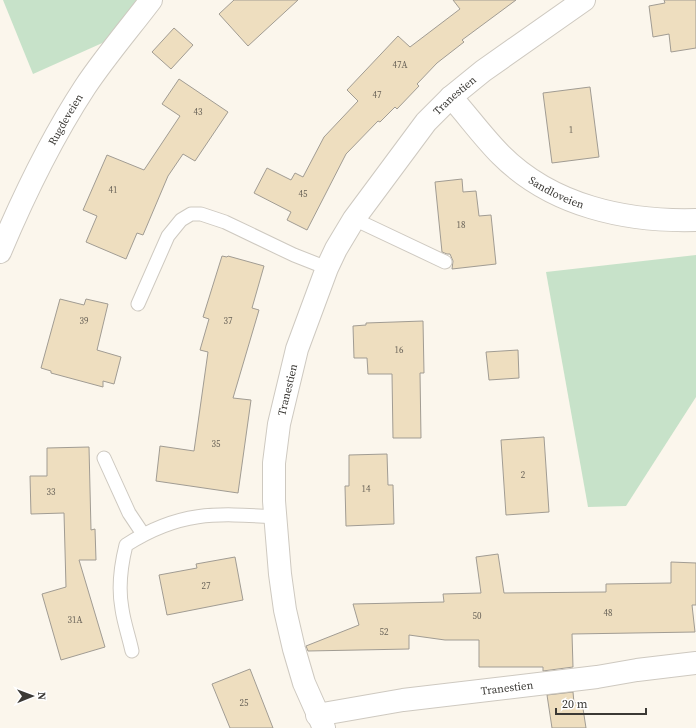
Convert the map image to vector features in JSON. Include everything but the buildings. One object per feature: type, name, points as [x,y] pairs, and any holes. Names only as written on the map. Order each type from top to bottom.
[{"type":"street","name":"Rugdeveien","points":[[0,252],[46,152],[63,122],[110,51],[151,0]]},
{"type":"street","name":"Tranestien","points":[[584,0],[483,71],[451,97],[426,122],[354,219],[336,249],[327,268],[297,349],[279,424],[274,463],[275,517],[280,574],[294,649],[304,683],[321,721],[403,700],[597,678],[637,670],[696,663]]},
{"type":"street","name":"Sandloveien","points":[[451,97],[501,155],[549,191],[561,197],[602,211],[638,217],[679,221],[696,220]]},
{"type":"lane","points":[[138,304],[168,236],[180,220],[191,214],[201,214],[225,222],[294,255],[327,268]]},
{"type":"lane","points":[[354,219],[445,262]]},
{"type":"lane","points":[[104,458],[129,513],[143,534]]},
{"type":"lane","points":[[132,651],[122,609],[121,578],[126,545],[143,534],[166,524],[187,518],[211,514],[240,514],[275,517]]},
{"type":"green space","points":[[3,0],[142,0],[109,40],[33,74]]},
{"type":"green space","points":[[696,255],[696,397],[626,506],[588,507],[546,272]]}]
